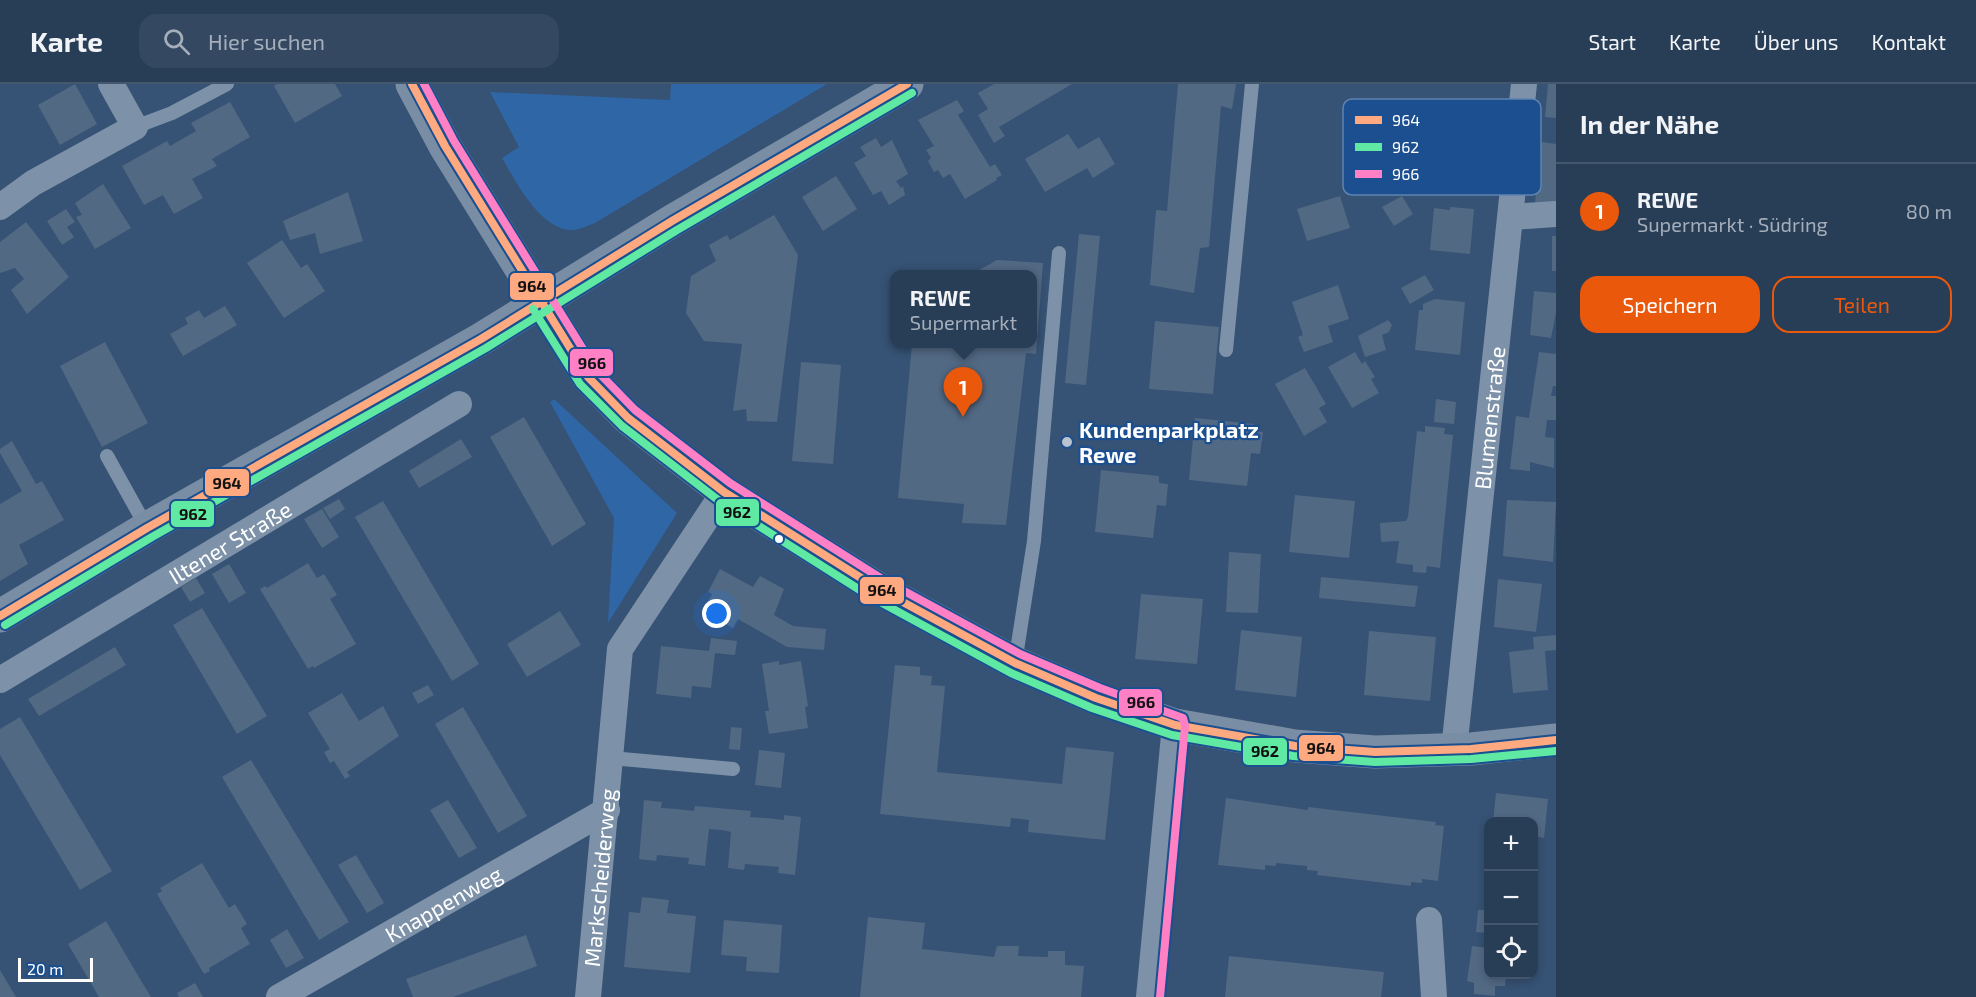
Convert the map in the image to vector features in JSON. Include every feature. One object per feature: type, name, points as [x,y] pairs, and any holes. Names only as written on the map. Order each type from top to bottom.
[{"type":"street","points":[[0,207],[33,183],[135,127],[111,84]]},
{"type":"street","points":[[412,84],[445,146],[588,377],[620,410],[724,492],[877,588],[1015,663],[1096,698],[1175,725],[1295,746],[1375,752],[1454,750],[1556,740]]},
{"type":"street","points":[[0,616],[147,528],[542,303],[672,221],[907,84]]},
{"type":"street","name":"Blumenstraße","points":[[1523,99],[1524,84]]},
{"type":"street","name":"Blumenstraße","points":[[1454,750],[1513,195]]},
{"type":"street","points":[[1511,217],[1556,214]]},
{"type":"street","name":"Iltener Straße","points":[[0,680],[459,404]]},
{"type":"street","name":"Markscheiderweg","points":[[588,997],[620,650],[724,492]]},
{"type":"street","points":[[1149,997],[1175,725]]},
{"type":"street","name":"Knappenweg","points":[[279,997],[606,810]]},
{"type":"street","points":[[1429,920],[1434,997]]},
{"type":"lane","points":[[135,127],[172,113],[227,84]]},
{"type":"lane","points":[[1226,350],[1252,84]]},
{"type":"lane","points":[[1015,663],[1034,541],[1059,253]]},
{"type":"lane","points":[[107,456],[147,528]]},
{"type":"lane","name":"Markscheiderweg","points":[[611,758],[733,769]]},
{"type":"shaded area","points":[[671,84],[827,84],[595,223],[573,230],[550,223],[540,214],[522,192],[502,158],[519,147],[490,92],[670,100]]},
{"type":"shaded area","points":[[554,399],[677,513],[608,623],[614,518],[550,402]]},
{"type":"building","points":[[75,84],[97,124],[60,145],[38,105]]},
{"type":"building","points":[[277,84],[335,84],[342,96],[295,123],[274,86]]},
{"type":"building","points":[[994,84],[1072,84],[999,127],[1005,136],[994,143],[978,115],[988,109],[978,93]]},
{"type":"building","points":[[1178,84],[1236,84],[1232,109],[1221,106],[1209,247],[1200,248],[1194,293],[1150,285],[1156,210],[1167,211]]},
{"type":"building","points":[[1548,84],[1556,84],[1556,118],[1545,117]]},
{"type":"building","points":[[957,100],[964,111],[958,115],[990,167],[995,164],[1002,175],[965,199],[950,174],[943,178],[938,170],[934,172],[928,161],[931,158],[926,150],[934,146],[918,120]]},
{"type":"building","points":[[230,102],[250,137],[212,159],[217,166],[192,179],[203,198],[174,214],[163,195],[144,205],[122,166],[167,141],[170,146],[196,131],[191,123]]},
{"type":"building","points":[[1068,134],[1078,149],[1099,137],[1115,164],[1093,178],[1087,168],[1045,192],[1025,159]]},
{"type":"building","points":[[876,138],[881,147],[892,140],[908,174],[896,181],[901,188],[903,186],[905,195],[889,205],[881,191],[873,195],[854,163],[866,156],[860,147]]},
{"type":"building","points":[[1542,142],[1556,144],[1556,204],[1535,202],[1536,195],[1541,195]]},
{"type":"building","points":[[836,176],[857,209],[823,231],[802,197]]},
{"type":"building","points":[[103,184],[131,228],[95,249],[76,217],[82,215],[75,203]]},
{"type":"building","points":[[348,192],[363,241],[320,254],[315,233],[290,240],[283,221]]},
{"type":"building","points":[[1340,196],[1350,228],[1307,241],[1297,209]]},
{"type":"building","points":[[1402,196],[1413,214],[1394,226],[1382,207]]},
{"type":"building","points":[[1450,207],[1474,209],[1470,254],[1430,250],[1434,208],[1450,210]]},
{"type":"building","points":[[66,209],[75,222],[67,227],[74,237],[62,245],[47,221]]},
{"type":"building","points":[[774,215],[798,255],[777,422],[747,421],[746,409],[733,411],[742,344],[704,341],[686,313],[691,276],[716,261],[709,245],[727,235],[730,240]]},
{"type":"building","points":[[26,222],[69,277],[27,314],[11,290],[24,279],[15,268],[0,273],[0,242]]},
{"type":"building","points":[[1079,234],[1100,236],[1086,385],[1065,383]]},
{"type":"building","points":[[1552,236],[1556,236],[1556,271],[1552,271]]},
{"type":"building","points":[[282,240],[301,268],[307,264],[325,291],[284,318],[247,263]]},
{"type":"building","points":[[997,260],[1043,263],[1037,341],[1037,270],[979,270]]},
{"type":"building","points":[[1425,275],[1434,290],[1410,304],[1401,288]]},
{"type":"building","points":[[1338,285],[1349,319],[1328,326],[1333,342],[1304,352],[1298,337],[1303,335],[1292,302]]},
{"type":"building","points":[[1534,291],[1556,293],[1556,313],[1551,338],[1530,335]]},
{"type":"building","points":[[1435,299],[1465,302],[1460,355],[1415,350],[1419,310],[1423,310],[1423,304]]},
{"type":"building","points":[[225,306],[237,325],[183,356],[170,334],[188,324],[185,318],[199,310],[204,318]]},
{"type":"building","points":[[1388,320],[1392,325],[1389,332],[1382,335],[1386,350],[1365,357],[1358,336]]},
{"type":"building","points":[[1155,321],[1219,327],[1213,394],[1149,389]]},
{"type":"building","points":[[105,342],[148,423],[102,447],[60,366]]},
{"type":"building","points":[[912,348],[1036,348],[1036,354],[1026,353],[1006,525],[962,523],[964,504],[898,498]]},
{"type":"building","points":[[1355,352],[1362,364],[1365,361],[1375,377],[1371,379],[1379,393],[1352,408],[1328,367]]},
{"type":"building","points":[[1539,352],[1556,354],[1556,386],[1553,386],[1551,396],[1556,396],[1556,420],[1547,420],[1545,437],[1554,438],[1554,468],[1530,462],[1530,471],[1510,469],[1516,416],[1529,418]]},
{"type":"building","points":[[801,362],[841,365],[833,464],[792,461]]},
{"type":"building","points":[[1305,368],[1326,404],[1319,408],[1327,422],[1304,436],[1275,384]]},
{"type":"building","points":[[1436,399],[1456,402],[1454,424],[1434,422]]},
{"type":"building","points":[[524,417],[586,524],[552,546],[490,437]]},
{"type":"building","points":[[1195,418],[1254,424],[1253,431],[1263,432],[1260,454],[1251,453],[1247,486],[1189,480]]},
{"type":"building","points":[[1425,426],[1445,428],[1444,434],[1453,435],[1440,568],[1427,566],[1426,573],[1413,572],[1413,565],[1396,563],[1399,541],[1381,542],[1380,523],[1406,521],[1408,517],[1417,431],[1425,432]]},
{"type":"building","points":[[461,439],[472,457],[419,488],[409,471]]},
{"type":"building","points":[[12,441],[36,484],[42,481],[64,520],[19,545],[28,564],[0,581],[0,504],[22,491],[0,453],[0,449]]},
{"type":"building","points":[[1101,470],[1159,476],[1159,483],[1168,484],[1166,506],[1157,505],[1153,538],[1095,532]]},
{"type":"building","points":[[1295,495],[1355,501],[1349,558],[1289,552]]},
{"type":"building","points":[[339,499],[345,509],[330,519],[323,508]]},
{"type":"building","points":[[1507,500],[1556,502],[1553,562],[1503,556]]},
{"type":"building","points":[[383,501],[479,664],[452,681],[355,517]]},
{"type":"building","points":[[322,509],[339,537],[322,548],[304,519]]},
{"type":"building","points":[[1229,552],[1261,554],[1258,613],[1226,612]]},
{"type":"building","points":[[308,563],[317,578],[324,574],[337,595],[330,599],[356,644],[314,668],[313,666],[308,669],[260,589],[265,586],[267,588]]},
{"type":"building","points":[[229,564],[246,593],[229,603],[212,574]]},
{"type":"building","points":[[720,569],[753,587],[760,576],[784,589],[774,615],[793,626],[826,629],[824,650],[787,647],[738,619],[733,628],[702,611],[712,594],[708,592]]},
{"type":"building","points":[[1321,577],[1418,586],[1415,607],[1319,598]]},
{"type":"building","points":[[196,578],[205,593],[190,602],[181,587]]},
{"type":"building","points":[[1498,579],[1542,584],[1536,632],[1494,627]]},
{"type":"building","points":[[1141,594],[1203,599],[1197,664],[1135,659]]},
{"type":"building","points":[[202,608],[267,716],[237,734],[173,625]]},
{"type":"building","points":[[560,611],[581,645],[527,677],[507,644]]},
{"type":"building","points":[[1241,630],[1302,637],[1296,697],[1235,690]]},
{"type":"building","points":[[1369,631],[1436,637],[1430,701],[1364,695]]},
{"type":"building","points":[[1556,635],[1556,650],[1545,651],[1548,690],[1513,693],[1509,652],[1534,649],[1533,637]]},
{"type":"building","points":[[711,638],[737,641],[735,655],[715,653],[711,688],[692,686],[691,698],[656,694],[661,646],[709,651]]},
{"type":"building","points":[[115,647],[126,665],[39,716],[28,699]]},
{"type":"building","points":[[779,661],[779,665],[801,661],[808,706],[805,707],[808,728],[769,734],[765,711],[769,711],[762,664]]},
{"type":"building","points":[[895,665],[920,667],[920,675],[932,676],[931,685],[945,686],[937,772],[1062,784],[1066,747],[1114,752],[1105,840],[1028,832],[1029,820],[1011,818],[1010,827],[880,814]]},
{"type":"building","points":[[428,685],[434,695],[418,704],[412,693]]},
{"type":"building","points":[[342,693],[359,721],[383,706],[399,736],[347,772],[350,776],[345,779],[334,761],[330,763],[324,752],[330,749],[308,713]]},
{"type":"building","points":[[463,707],[527,816],[498,833],[435,724]]},
{"type":"building","points":[[20,717],[112,871],[80,890],[0,755],[0,729]]},
{"type":"building","points":[[731,727],[742,728],[740,750],[729,749]]},
{"type":"building","points":[[759,750],[785,753],[781,788],[755,785]]},
{"type":"building","points":[[251,760],[349,922],[319,940],[222,777]]},
{"type":"building","points":[[1496,793],[1548,799],[1544,838],[1538,837],[1538,817],[1494,817]]},
{"type":"building","points":[[1226,798],[1308,810],[1308,807],[1436,822],[1435,825],[1444,826],[1438,881],[1422,879],[1422,883],[1411,882],[1411,886],[1317,875],[1318,871],[1307,870],[1307,866],[1276,863],[1276,866],[1265,865],[1265,870],[1218,865]]},
{"type":"building","points":[[448,800],[477,848],[459,858],[430,810]]},
{"type":"building","points":[[644,800],[662,802],[661,808],[694,811],[695,806],[751,811],[750,817],[784,820],[784,815],[801,817],[795,875],[778,873],[779,867],[745,864],[744,870],[728,868],[731,832],[721,830],[709,829],[705,866],[688,864],[689,858],[657,855],[656,861],[639,859]]},
{"type":"building","points":[[356,855],[384,903],[367,913],[338,865]]},
{"type":"building","points":[[202,863],[229,908],[235,904],[247,924],[241,928],[250,944],[209,968],[210,971],[204,974],[157,894],[162,891],[160,888]]},
{"type":"building","points":[[642,897],[669,900],[667,913],[696,916],[690,973],[624,967],[629,912],[640,913]]},
{"type":"building","points":[[1478,910],[1484,910],[1484,933],[1476,932]]},
{"type":"building","points":[[868,917],[925,923],[922,949],[994,957],[997,946],[1019,946],[1018,956],[1048,957],[1048,951],[1065,951],[1065,965],[1084,966],[1081,997],[860,997]]},
{"type":"building","points":[[724,920],[782,925],[779,973],[746,971],[747,957],[721,955]]},
{"type":"building","points":[[106,921],[151,997],[99,997],[68,944]]},
{"type":"building","points":[[287,929],[304,958],[286,968],[270,940]]},
{"type":"building","points":[[526,935],[537,966],[453,997],[413,997],[406,979]]},
{"type":"building","points":[[1472,946],[1484,948],[1484,979],[1506,979],[1505,986],[1495,986],[1495,996],[1474,994],[1474,983],[1467,981]]},
{"type":"building","points":[[1229,956],[1384,972],[1381,997],[1225,997]]},
{"type":"building","points":[[0,970],[16,997],[0,997]]},
{"type":"building","points":[[195,983],[203,997],[179,997],[177,993]]},
{"type":"transit line","name":"964","points":[[412,84],[445,146],[588,377],[628,418],[724,492],[877,588],[1015,663],[1096,698],[1175,725],[1295,746],[1375,752],[1471,749],[1556,740]]},
{"type":"transit line","name":"966","points":[[424,84],[454,141],[596,370],[635,410],[730,483],[882,579],[1020,654],[1100,688],[1183,718],[1185,726],[1160,997]]},
{"type":"transit line","name":"964","points":[[0,616],[147,528],[481,339],[672,221],[907,84]]},
{"type":"transit line","name":"962","points":[[5,625],[152,537],[486,348],[677,230],[912,93]]},
{"type":"transit line","name":"962","points":[[533,309],[580,384],[622,426],[718,500],[871,597],[1011,673],[1092,708],[1172,735],[1293,756],[1375,762],[1471,759],[1556,751]]},
{"type":"place","name":"REWE","points":[[963,417]]},
{"type":"place","name":"Kundenparkplatz Rewe","points":[[1067,442]]}]
